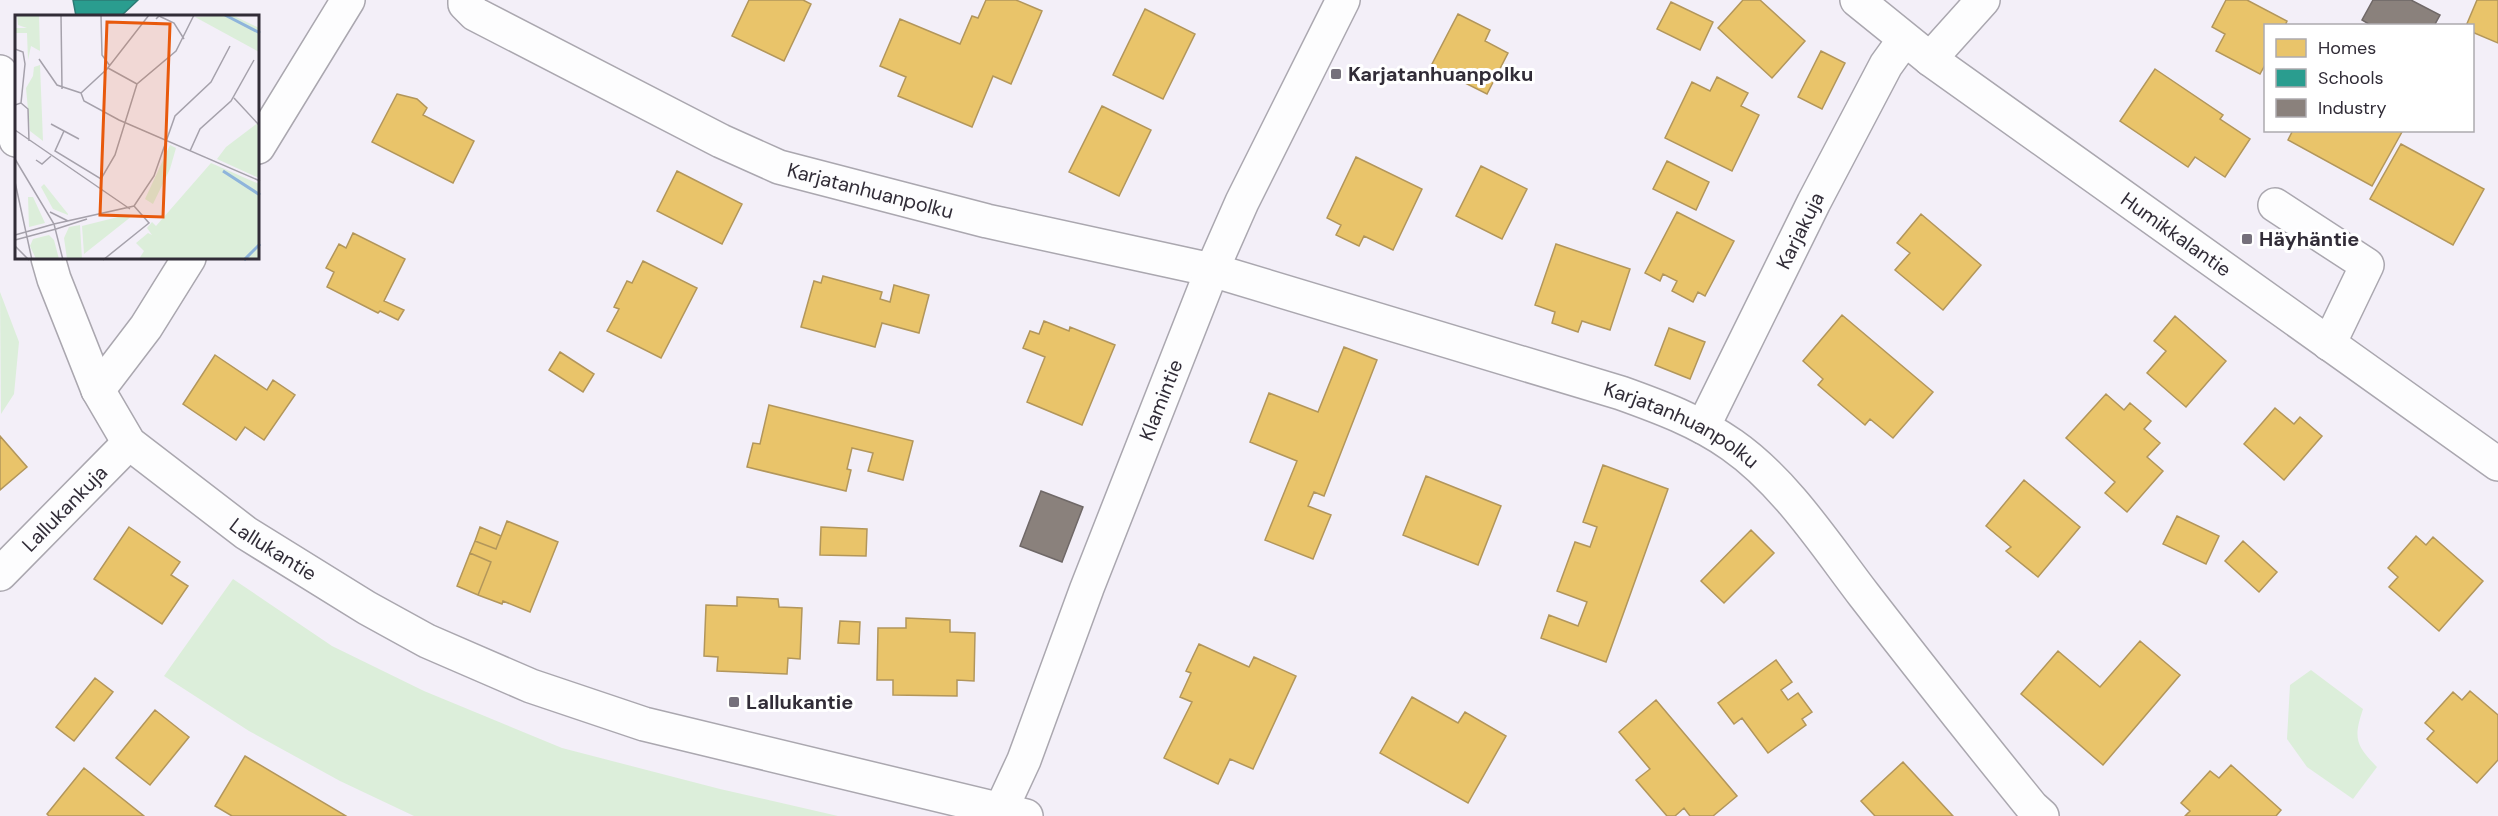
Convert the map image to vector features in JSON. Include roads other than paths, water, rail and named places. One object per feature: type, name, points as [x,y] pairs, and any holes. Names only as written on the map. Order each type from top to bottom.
[{"type":"street","points":[[260,144],[348,0]]},
{"type":"street","name":"Klamintie","points":[[1008,814],[1024,760],[1087,588],[1212,270],[1242,202],[1343,0]]},
{"type":"street","name":"Humikkalantie","points":[[1857,0],[1917,49],[2498,464]]},
{"type":"street","name":"Karjakuja","points":[[1703,427],[1814,202],[1886,65],[1917,49],[1983,0]]},
{"type":"street","name":"Karjatanhuanpolku","points":[[465,2],[476,14],[721,141],[779,167],[987,221],[1212,270],[1621,393],[1666,409],[1703,427],[1734,446],[1795,505],[1944,699],[2032,807],[2042,816]]},
{"type":"street","points":[[0,72],[15,136]]},
{"type":"street","points":[[2276,205],[2367,265],[2330,344]]},
{"type":"street","name":"Lallukantie","points":[[49,260],[98,390],[129,443],[246,533],[303,570],[427,641],[531,686],[644,724],[1008,814]]},
{"type":"street","points":[[98,390],[146,327],[188,260]]},
{"type":"street","name":"Lallukankuja","points":[[0,574],[129,443]]},
{"type":"place","name":"Karjatanhuanpolku","points":[[1336,74]]},
{"type":"place","name":"Häyhäntie","points":[[2247,239]]},
{"type":"place","name":"Lallukantie","points":[[734,702]]}]
